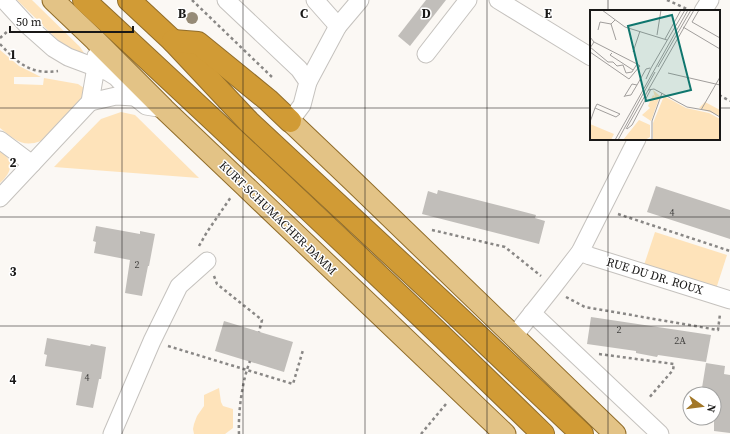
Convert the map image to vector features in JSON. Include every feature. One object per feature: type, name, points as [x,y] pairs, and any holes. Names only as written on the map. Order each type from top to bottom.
[{"type":"highway","points":[[84,0],[249,153],[436,330],[543,434]]},
{"type":"highway","points":[[129,0],[173,41],[249,122],[582,434]]},
{"type":"highway","points":[[173,41],[198,43],[268,100],[290,121]]},
{"type":"main road","name":"KURT-SCHUMACHER-DAMM","points":[[53,0],[164,109],[505,434]]},
{"type":"main road","points":[[290,121],[615,434]]},
{"type":"street","points":[[4,0],[26,24],[53,48],[68,57],[108,72],[116,77],[146,106],[164,109]]},
{"type":"street","points":[[226,0],[299,69],[308,82]]},
{"type":"street","points":[[315,0],[338,26]]},
{"type":"street","points":[[290,121],[302,105],[308,82],[338,26],[360,0]]},
{"type":"street","points":[[426,54],[468,0]]},
{"type":"street","points":[[498,0],[590,56]]},
{"type":"street","points":[[695,10],[710,0]]},
{"type":"street","points":[[0,198],[90,102],[96,67],[95,40]]},
{"type":"street","points":[[90,102],[116,96],[135,97]]},
{"type":"street","points":[[0,140],[32,164]]},
{"type":"street","points":[[514,336],[580,252],[636,140]]},
{"type":"street","name":"RUE DU DR. ROUX","points":[[580,252],[726,305]]},
{"type":"street","points":[[112,434],[152,341],[179,286],[202,256]]},
{"type":"street","points":[[532,314],[660,434]]},
{"type":"path","points":[[192,0],[263,68]]},
{"type":"path","points":[[667,0],[695,10]]},
{"type":"path","points":[[0,38],[10,28]]},
{"type":"path","points":[[0,44],[16,61],[27,67],[44,72],[62,70]]},
{"type":"path","points":[[720,96],[730,101]]},
{"type":"path","points":[[232,196],[207,232],[202,256],[218,284],[262,320],[259,332]]},
{"type":"path","points":[[613,212],[730,251]]},
{"type":"path","points":[[426,229],[505,247],[542,277]]},
{"type":"path","points":[[562,295],[585,307],[718,330],[726,305]]},
{"type":"path","points":[[152,341],[293,384],[303,350]]},
{"type":"path","points":[[592,353],[674,364],[673,370],[643,404]]},
{"type":"path","points":[[239,434],[238,425],[242,393],[246,370],[250,361]]},
{"type":"path","points":[[422,434],[447,404]]},
{"type":"shaded area","points":[[17,0],[32,0],[80,47],[84,55],[69,51]]},
{"type":"shaded area","points":[[0,50],[19,66],[41,77],[14,77],[14,84],[43,85],[44,78],[78,84],[87,90],[84,98],[41,141],[34,143],[23,143],[14,139],[0,128]]},
{"type":"shaded area","points":[[121,112],[135,115],[199,178],[54,167],[101,119]]},
{"type":"shaded area","points":[[0,151],[8,159],[10,167],[7,175],[0,183]]},
{"type":"shaded area","points":[[655,232],[727,255],[716,289],[644,265]]},
{"type":"shaded area","points":[[219,388],[223,406],[233,409],[233,428],[225,434],[194,434],[194,424],[197,416],[204,406],[204,395]]},
{"type":"building","points":[[426,0],[446,0],[410,46],[398,36]]},
{"type":"building","points":[[656,186],[730,210],[730,239],[647,212]]},
{"type":"building","points":[[438,190],[536,215],[535,218],[545,221],[539,244],[422,214],[428,191],[437,194]]},
{"type":"building","points":[[96,226],[140,234],[140,231],[155,234],[142,296],[125,293],[130,260],[94,253],[96,242],[93,241]]},
{"type":"building","points":[[591,317],[711,335],[706,362],[658,355],[657,357],[636,353],[636,351],[587,344]]},
{"type":"building","points":[[224,321],[293,342],[284,372],[215,351]]},
{"type":"building","points":[[47,338],[90,346],[91,344],[106,347],[101,379],[99,379],[93,408],[76,405],[82,372],[45,366],[47,355],[44,354]]},
{"type":"building","points":[[706,363],[725,366],[724,374],[730,375],[730,433],[714,431],[714,426],[722,426],[722,386],[702,386]]}]
